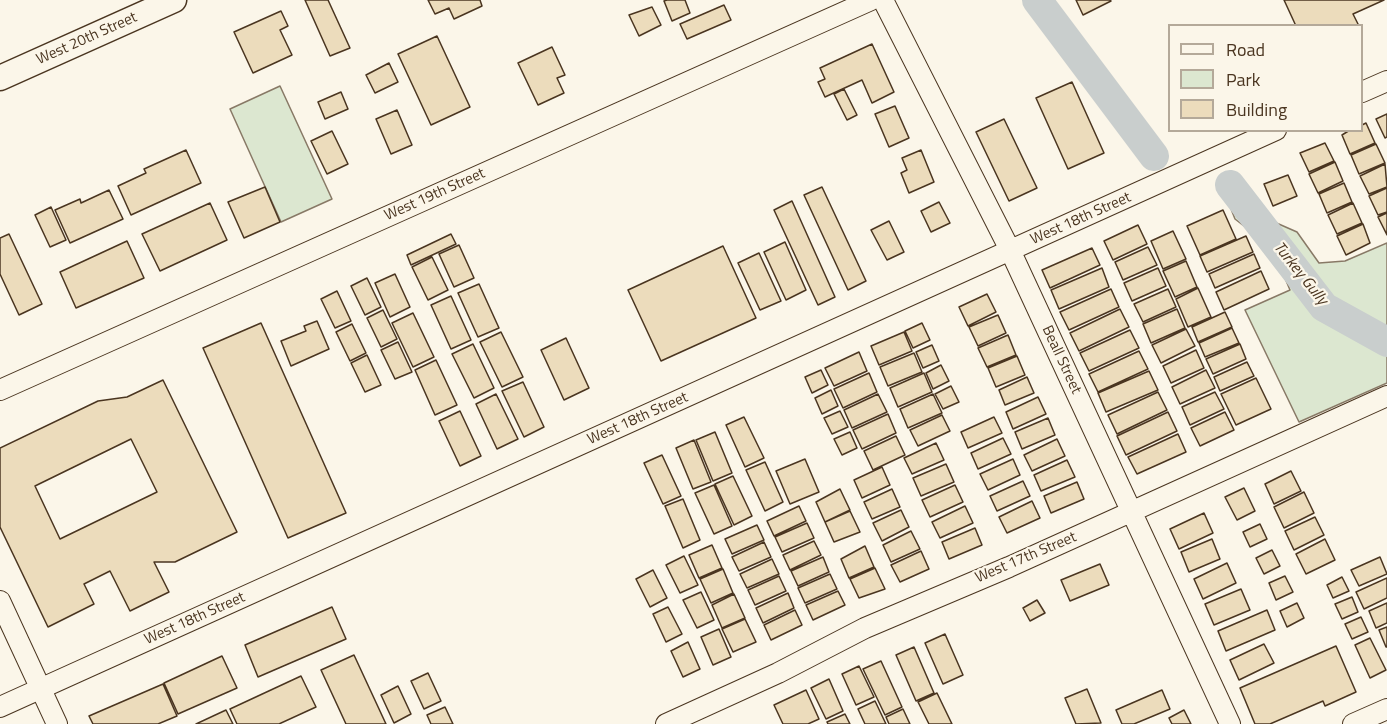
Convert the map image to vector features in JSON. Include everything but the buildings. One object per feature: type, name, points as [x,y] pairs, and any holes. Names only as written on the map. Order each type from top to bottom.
[{"type":"main road","name":"West 20th Street","points":[[0,78],[174,0]]},
{"type":"street","name":"West 19th Street","points":[[0,390],[871,0]]},
{"type":"street","name":"Beall Street","points":[[883,0],[1010,250],[1230,724]]},
{"type":"street","points":[[1363,92],[1387,81]]},
{"type":"street","name":"West 18th Street","points":[[0,707],[1272,132]]},
{"type":"street","name":"West 17th Street","points":[[666,724],[778,673],[844,638],[1009,567],[1387,396]]},
{"type":"street","points":[[0,601],[57,724]]},
{"type":"street","points":[[1353,724],[1387,709]]},
{"type":"green space","points":[[280,86],[332,199],[281,222],[230,109]]},
{"type":"green space","points":[[1240,176],[1265,218],[1297,232],[1319,263],[1345,261],[1387,243],[1387,383],[1299,422],[1245,310],[1290,290],[1272,248],[1235,219],[1221,184]]},
{"type":"waterway","name":"Turkey Gully","points":[[1037,0],[1154,156]]},
{"type":"waterway","name":"Turkey Gully","points":[[1230,185],[1324,307],[1387,342]]}]
